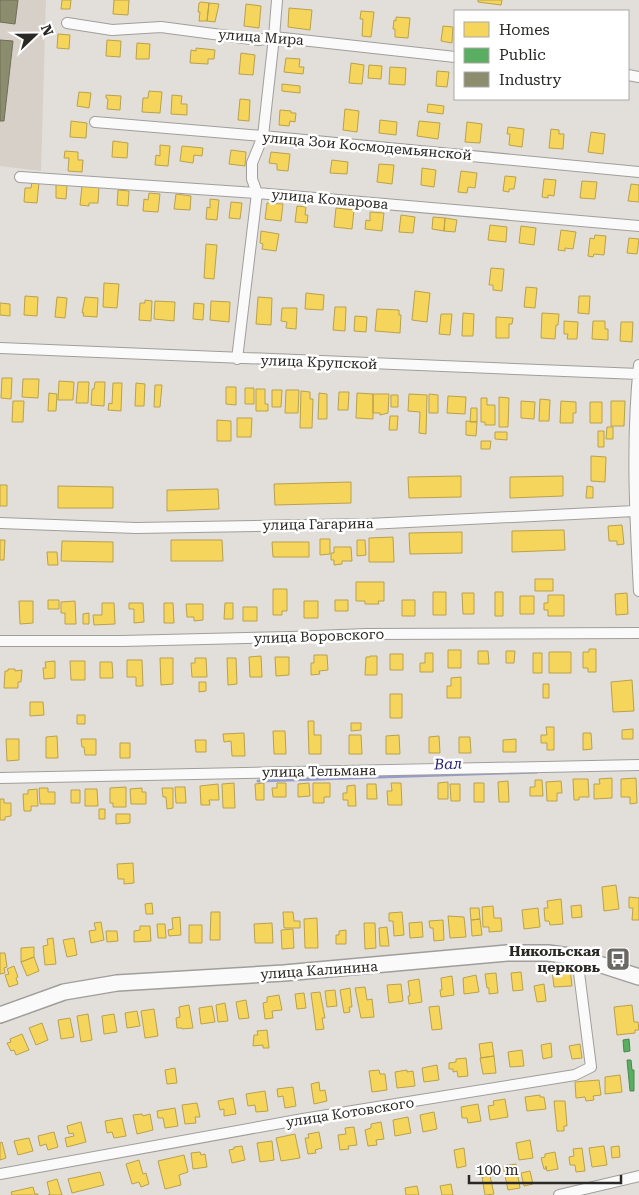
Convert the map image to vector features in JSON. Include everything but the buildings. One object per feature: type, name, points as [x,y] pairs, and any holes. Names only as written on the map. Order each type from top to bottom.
[{"type":"street","points":[[236,359],[257,193],[252,179],[252,163],[263,136],[277,0]]},
{"type":"street","name":"улица Мира","points":[[67,23],[112,30],[160,27],[259,40],[274,37],[454,57]]},
{"type":"street","name":"улица Зои Космодемьянской","points":[[94,122],[639,172]]},
{"type":"street","name":"улица Комарова","points":[[20,177],[257,193],[639,226]]},
{"type":"street","name":"улица Крупской","points":[[0,348],[236,359],[639,371]]},
{"type":"street","points":[[639,371],[636,398],[639,591]]},
{"type":"street","name":"улица Гагарина","points":[[0,523],[136,528],[368,524],[637,506]]},
{"type":"street","name":"улица Воровского","points":[[0,641],[132,641],[366,634],[639,633]]},
{"type":"street","name":"улица Тельмана","points":[[0,778],[639,765]]},
{"type":"street","name":"улица Калинина","points":[[0,1015],[64,992],[116,983],[284,974],[507,953],[548,953],[577,958],[639,977]]},
{"type":"street","name":"улица Котовского","points":[[0,1174],[293,1121],[575,1075],[590,1067],[577,958]]},
{"type":"street","points":[[558,1195],[639,1176]]},
{"type":"shaded area","points":[[0,0],[46,0],[41,171],[0,166]]},
{"type":"waterway","name":"Вал","points":[[258,781],[537,772]]},
{"type":"place","name":"Никольская церковь","points":[[618,959]]}]
